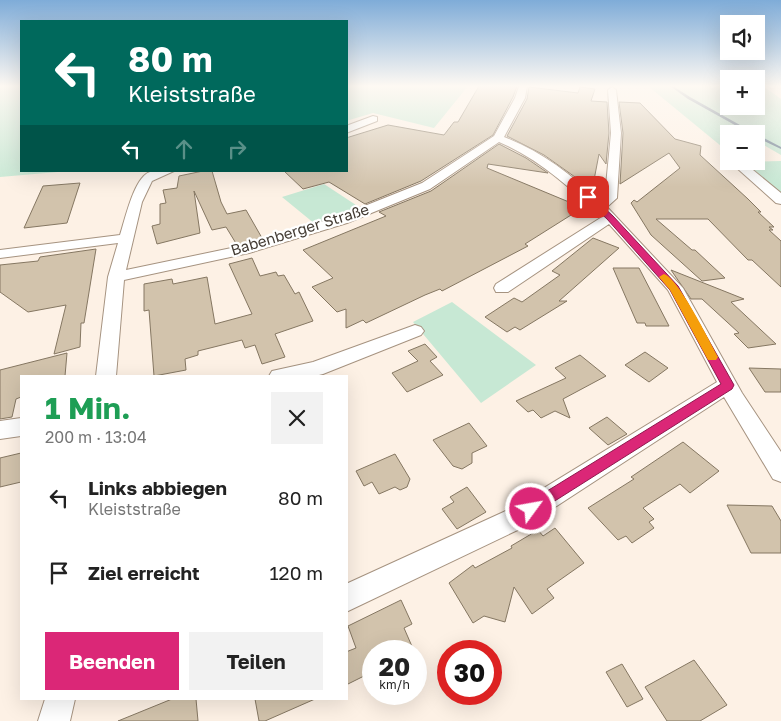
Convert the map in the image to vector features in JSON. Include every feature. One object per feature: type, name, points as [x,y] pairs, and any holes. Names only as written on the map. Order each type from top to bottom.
[{"type":"street","points":[[348,129],[371,120]]},
{"type":"street","name":"Babenberger Straße","points":[[116,277],[244,250],[342,220],[426,186],[498,138],[508,120]]},
{"type":"street","points":[[502,288],[604,212],[612,198],[616,133],[615,120]]},
{"type":"street","points":[[498,138],[523,148],[562,172],[604,212],[674,288],[728,385],[781,472]]},
{"type":"street","points":[[746,170],[781,200]]},
{"type":"street","points":[[106,375],[116,277],[136,202],[147,179],[152,175],[164,172]]},
{"type":"street","points":[[0,254],[127,238]]},
{"type":"street","points":[[284,375],[316,369],[415,332]]},
{"type":"street","points":[[348,597],[516,518],[728,385]]},
{"type":"street","points":[[0,430],[20,427]]},
{"type":"street","points":[[54,721],[61,700]]},
{"type":"green space","points":[[0,120],[20,120],[20,172],[58,172],[0,177]]},
{"type":"green space","points":[[400,120],[441,120],[434,128]]},
{"type":"green space","points":[[689,120],[781,120],[781,155],[765,146],[765,125],[720,125],[720,145]]},
{"type":"green space","points":[[765,161],[781,161],[781,197],[749,170],[765,170]]},
{"type":"green space","points":[[324,184],[362,209],[315,224],[282,197]]},
{"type":"green space","points":[[452,302],[536,365],[481,403],[413,322]]},
{"type":"building","points":[[459,120],[501,120],[493,135],[421,181],[365,204],[329,182],[303,189],[285,172],[348,172],[348,137],[388,125],[444,135],[454,122],[458,122]]},
{"type":"building","points":[[516,120],[608,120],[609,133],[606,164],[599,154],[594,180],[575,177],[544,155],[507,136]]},
{"type":"building","points":[[621,120],[656,120],[675,139],[701,146],[700,155],[748,199],[761,212],[758,212],[774,227],[769,227],[773,230],[769,230],[781,241],[781,287],[752,260],[748,260],[708,219],[656,219],[692,250],[695,250],[725,278],[702,281],[651,235],[631,203],[634,200],[637,202],[680,168],[669,153],[620,184],[623,133]]},
{"type":"building","points":[[499,144],[526,158],[548,173],[488,164],[487,168],[581,207],[579,210],[525,244],[528,246],[442,291],[440,289],[366,323],[363,320],[346,328],[346,309],[337,312],[312,287],[333,278],[303,250],[386,216],[379,212],[431,191]]},
{"type":"building","points":[[198,172],[212,172],[221,202],[227,214],[246,210],[262,238],[237,245],[226,227],[212,230],[194,191],[200,233],[157,244],[152,226],[160,224],[160,204],[166,203],[163,190],[177,188],[179,176]]},
{"type":"building","points":[[80,183],[67,223],[24,228],[43,186]]},
{"type":"building","points":[[593,238],[619,248],[559,301],[567,301],[520,330],[515,327],[507,332],[485,317],[514,298],[522,302],[560,275],[552,271]]},
{"type":"building","points":[[96,249],[84,323],[81,323],[80,347],[54,354],[66,305],[28,312],[0,292],[0,265],[38,261],[40,257]]},
{"type":"building","points":[[252,258],[260,276],[276,272],[278,276],[284,275],[295,294],[299,292],[313,321],[275,334],[285,357],[262,364],[255,345],[245,348],[242,340],[198,351],[198,355],[185,359],[186,370],[154,375],[149,310],[144,311],[144,284],[172,279],[173,284],[207,277],[215,324],[252,314],[229,264]]},
{"type":"building","points":[[613,268],[639,268],[669,326],[646,326],[645,323],[637,323]]},
{"type":"building","points":[[671,270],[744,299],[731,302],[776,344],[748,348],[734,334],[739,333],[702,299],[691,299]]},
{"type":"building","points":[[425,344],[437,357],[430,361],[443,375],[407,392],[392,373],[418,361],[408,351]]},
{"type":"building","points":[[645,352],[668,368],[649,382],[625,365]]},
{"type":"building","points":[[67,353],[65,375],[20,375],[20,397],[16,399],[12,417],[0,419],[0,370]]},
{"type":"building","points":[[580,355],[606,376],[563,399],[570,418],[555,411],[541,418],[533,410],[528,412],[516,401],[566,378],[555,368]]},
{"type":"building","points":[[749,368],[781,369],[781,392],[765,392]]},
{"type":"building","points":[[607,417],[627,434],[608,445],[589,428]]},
{"type":"building","points":[[469,423],[487,446],[472,453],[472,463],[462,469],[453,466],[433,440]]},
{"type":"building","points":[[683,442],[719,471],[690,493],[680,484],[643,508],[654,519],[649,522],[654,528],[632,543],[626,536],[618,540],[588,508],[634,479],[631,477]]},
{"type":"building","points":[[20,453],[20,482],[0,487],[0,458]]},
{"type":"building","points":[[395,454],[410,479],[407,487],[400,490],[395,487],[379,494],[372,482],[364,486],[356,471]]},
{"type":"building","points":[[467,487],[486,512],[457,529],[442,509],[454,502],[450,497]]},
{"type":"building","points":[[727,505],[772,506],[781,521],[781,553],[751,553]]},
{"type":"building","points":[[555,528],[584,563],[547,589],[554,598],[532,614],[514,587],[505,622],[484,616],[473,623],[449,583],[473,565],[475,568],[512,548],[511,546],[538,530],[543,536]]},
{"type":"building","points":[[401,600],[412,624],[404,628],[409,640],[362,640],[362,677],[348,684],[348,651],[356,648],[348,626]]},
{"type":"building","points":[[694,660],[727,705],[700,721],[667,721],[645,687]]},
{"type":"building","points":[[622,664],[643,699],[627,707],[606,672]]},
{"type":"building","points":[[170,700],[196,700],[198,721],[118,721]]},
{"type":"building","points":[[255,700],[313,700],[265,721],[259,721]]},
{"type":"waterway","points":[[728,120],[738,125]]},
{"type":"waterway","points":[[765,140],[781,148]]},
{"type":"slow traffic","points":[[664,277],[674,288],[712,357]]},
{"type":"route","points":[[531,509],[728,385],[674,288],[610,217],[588,197]]}]
